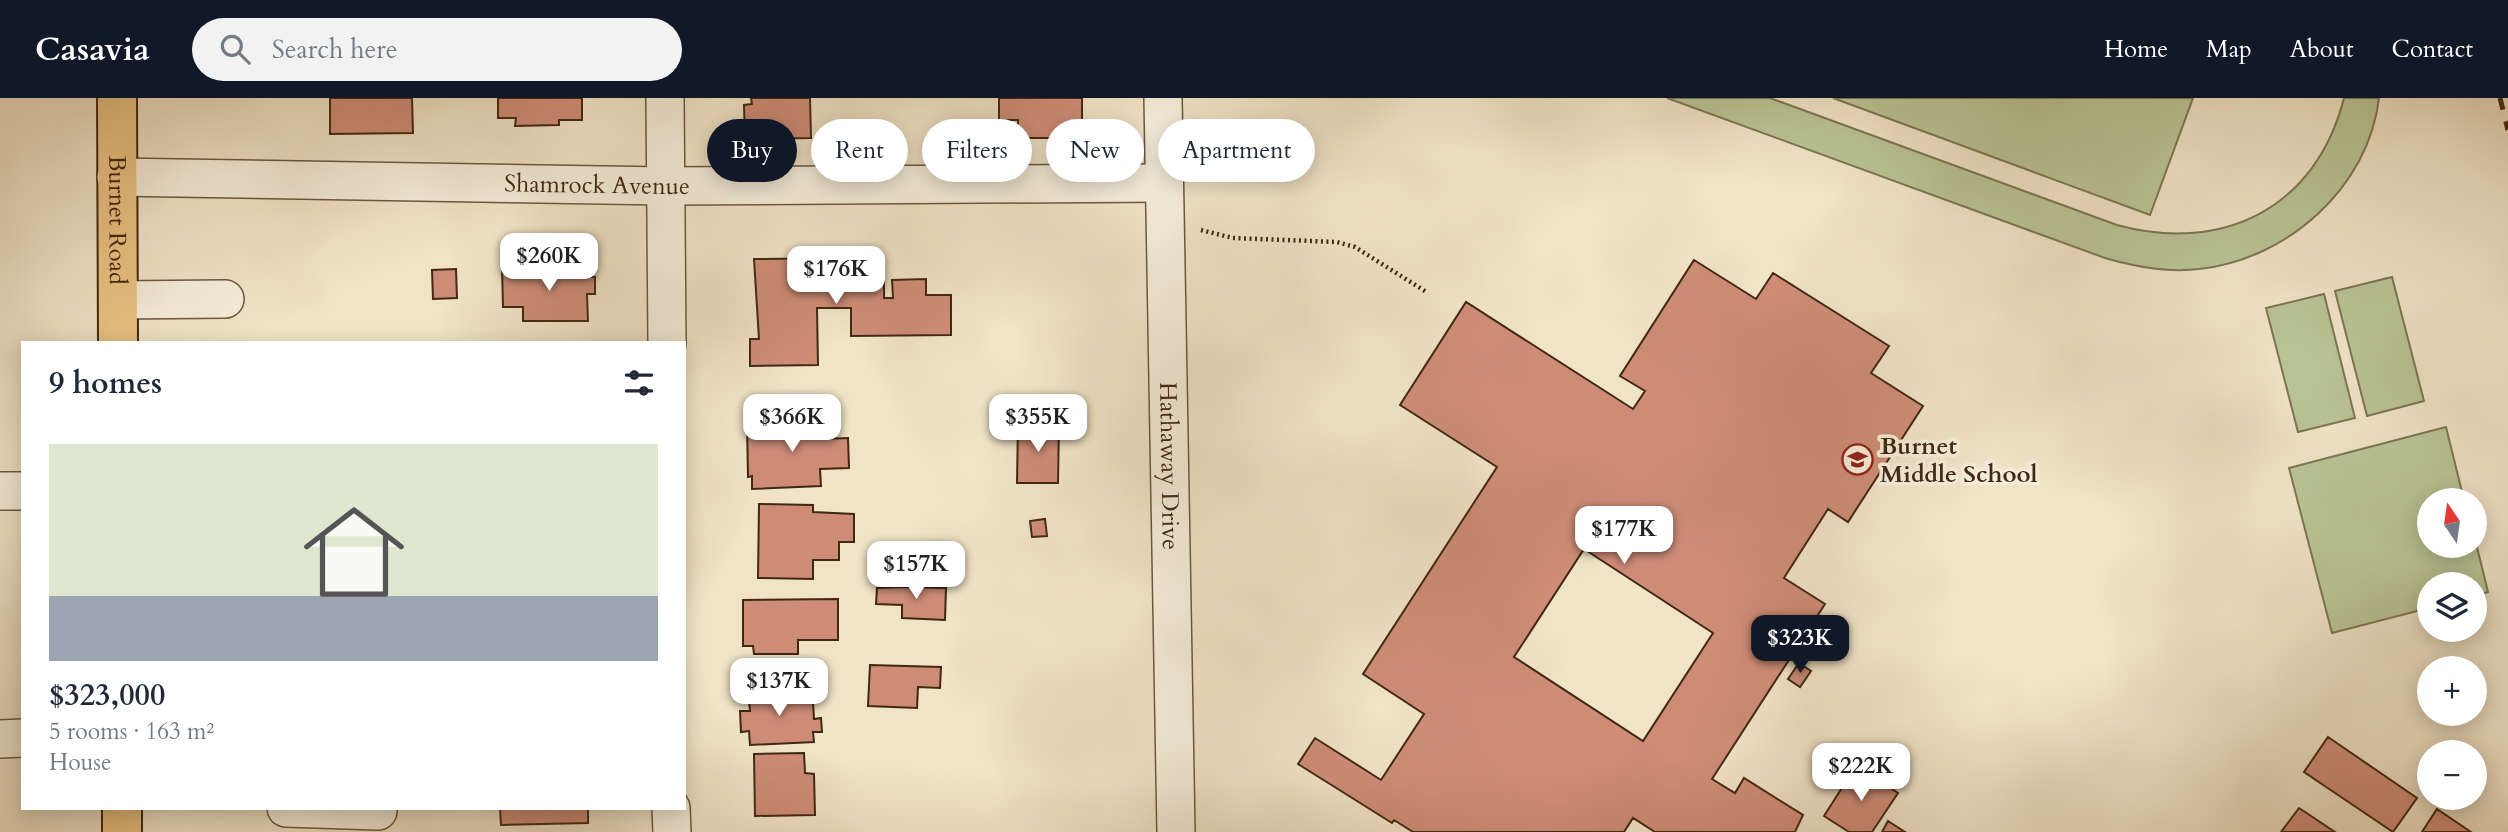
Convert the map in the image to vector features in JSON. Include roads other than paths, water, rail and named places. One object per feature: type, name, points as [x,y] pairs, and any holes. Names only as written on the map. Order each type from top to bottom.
[{"type":"main road","name":"Burnet Road","points":[[117,98],[118,341]]},
{"type":"main road","points":[[122,810],[122,832]]},
{"type":"street","points":[[665,98],[667,341]]},
{"type":"street","name":"Hathaway Drive","points":[[1163,98],[1176,832]]},
{"type":"street","name":"Shamrock Avenue","points":[[117,177],[665,186],[1163,183]]},
{"type":"street","points":[[118,300],[225,299]]},
{"type":"street","points":[[0,491],[21,491]]},
{"type":"street","points":[[0,739],[21,738]]},
{"type":"street","points":[[348,810],[379,811]]},
{"type":"street","points":[[671,810],[671,832]]},
{"type":"railway","points":[[2500,98],[2508,130]]},
{"type":"place","name":"Burnet Middle School","points":[[1857,460]]}]
